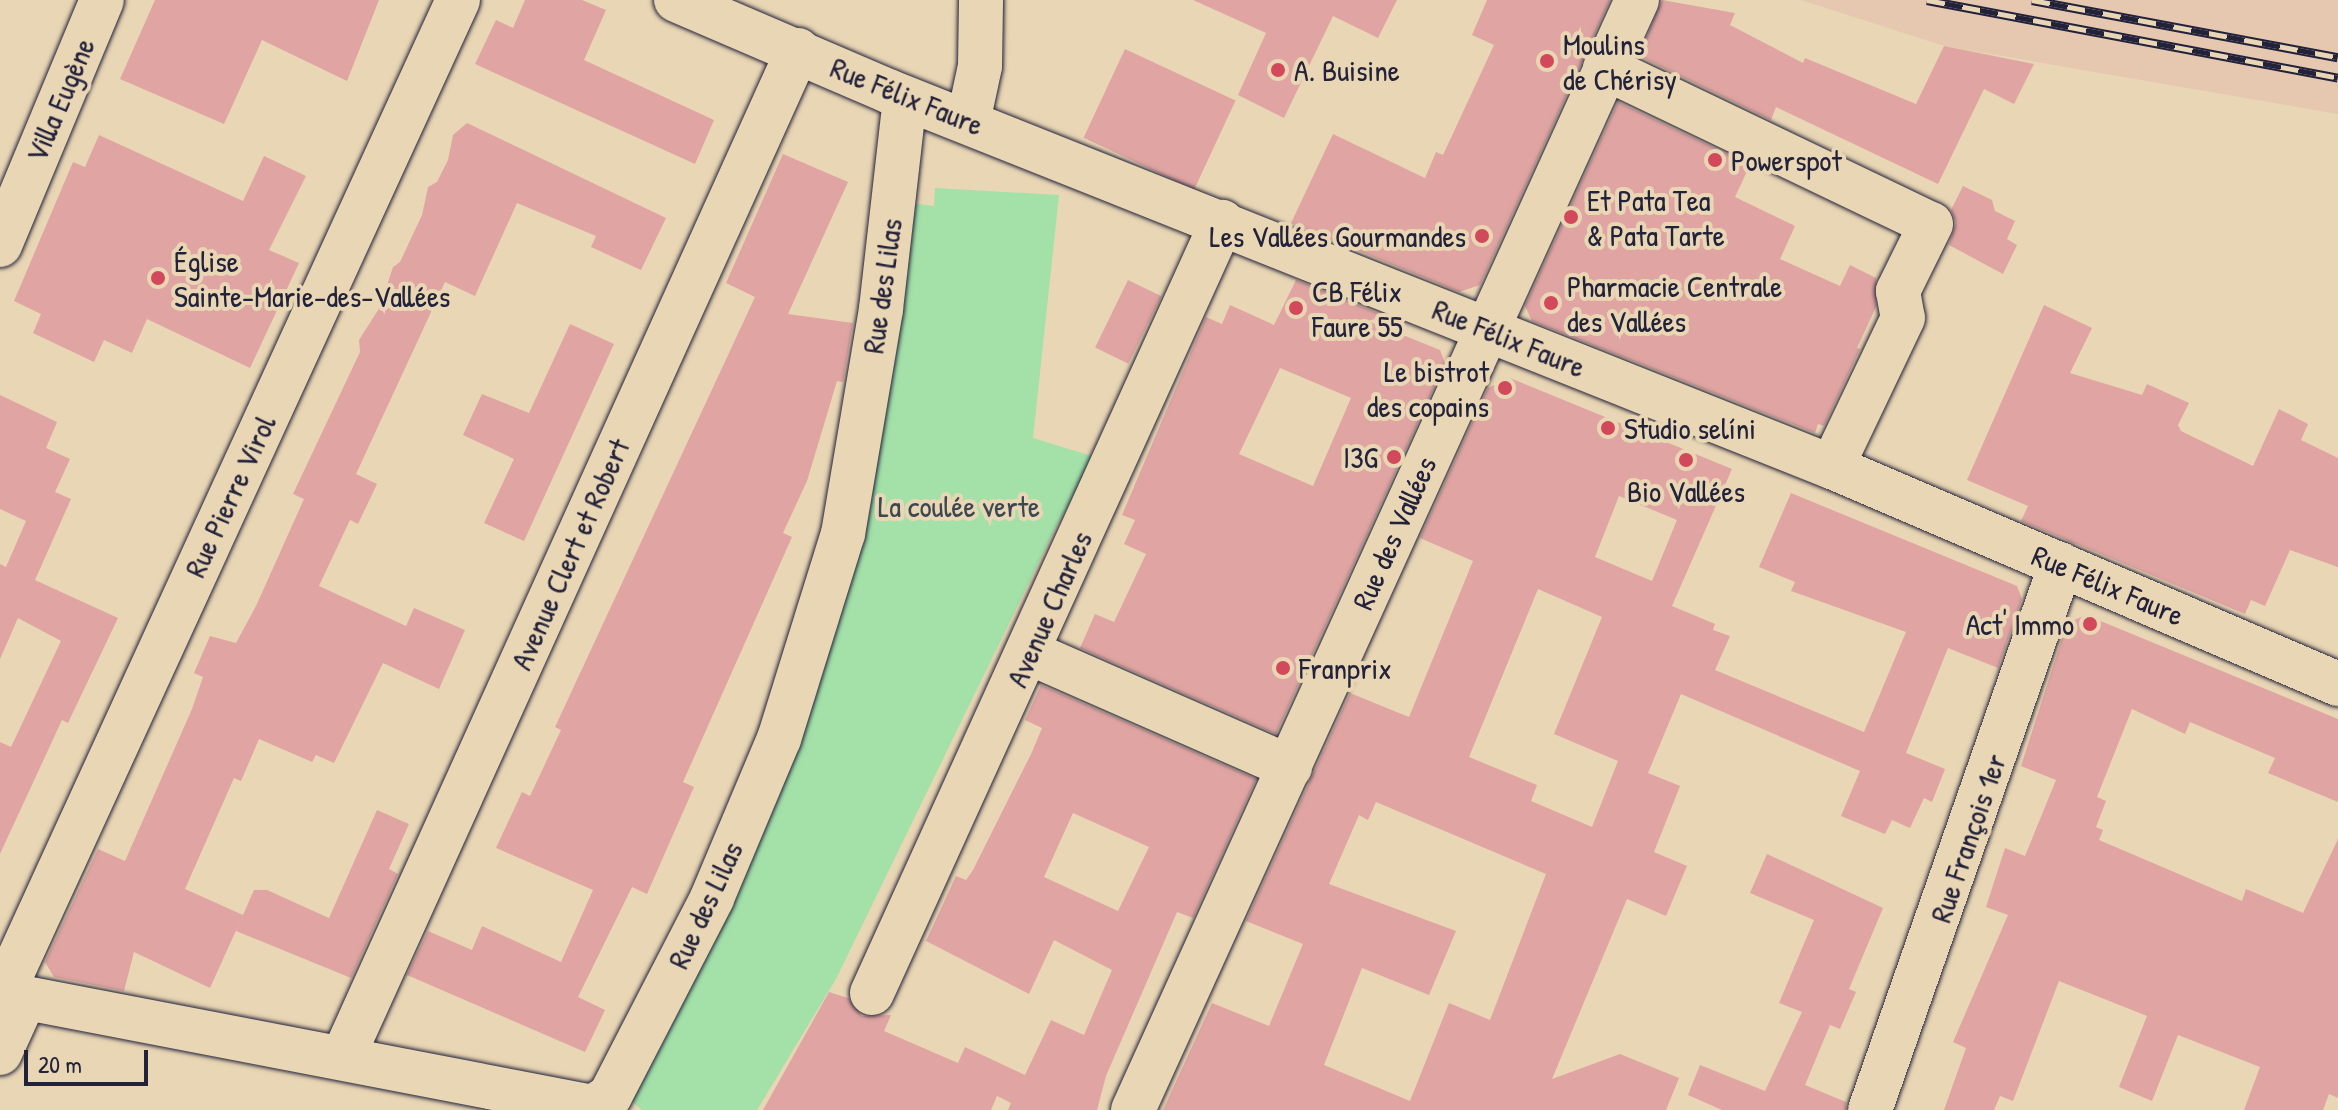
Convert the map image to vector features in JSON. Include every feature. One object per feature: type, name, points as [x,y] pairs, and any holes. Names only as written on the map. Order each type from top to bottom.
[{"type":"street","name":"Villa Eugène","points":[[0,245],[102,0]]},
{"type":"street","name":"Rue Pierre Virol","points":[[0,1053],[9,995],[458,0]]},
{"type":"street","name":"Rue Félix Faure","points":[[676,0],[905,98],[1832,467],[2338,684]]},
{"type":"street","points":[[968,122],[980,66],[981,0]]},
{"type":"street","name":"Rue des Vallées","points":[[1133,1110],[1637,0]]},
{"type":"street","name":"Avenue Clert et Robert","points":[[343,1057],[798,50]]},
{"type":"street","points":[[1605,68],[1931,224],[1898,291],[1903,318],[1832,467]]},
{"type":"street","name":"Rue des Lilas","points":[[9,995],[593,1107],[610,1096],[712,898],[779,739],[843,534],[881,309],[905,98]]},
{"type":"street","name":"Avenue Charles","points":[[872,993],[1030,653],[1222,222]]},
{"type":"street","name":"Rue François 1er","points":[[1870,1110],[2061,564]]},
{"type":"street","points":[[1030,653],[1290,767]]},
{"type":"shaded area","points":[[1801,0],[2338,0],[2338,114],[1944,46]]},
{"type":"green space","name":"La coulée verte","points":[[935,188],[1059,195],[1033,438],[1095,457],[1055,529],[836,979],[757,1110],[642,1110],[623,1094],[766,803],[904,202],[934,206]]},
{"type":"building","points":[[155,0],[379,0],[347,81],[262,40],[224,124],[120,79]]},
{"type":"building","points":[[525,0],[582,0],[606,10],[584,60],[714,120],[695,164],[475,64],[496,20],[513,28]]},
{"type":"building","name":"A. Buisine","points":[[1193,0],[1397,0],[1378,38],[1333,16],[1284,118],[1238,95],[1266,33]]},
{"type":"building","points":[[1487,0],[1610,0],[1480,285],[1459,292],[1291,223],[1333,134],[1425,178],[1436,152],[1443,155],[1494,45],[1472,35]]},
{"type":"building","points":[[1662,0],[1735,13],[1730,25],[1803,63],[1805,58],[1916,104],[1944,46],[2034,64],[2014,104],[1984,89],[1938,184],[1776,107],[1771,120],[1639,56]]},
{"type":"building","points":[[1125,49],[1236,101],[1194,189],[1084,138]]},
{"type":"building","points":[[1618,102],[1750,165],[1735,197],[1795,226],[1780,259],[1840,286],[1850,265],[1876,278],[1876,307],[1857,348],[1860,349],[1824,426],[1818,424],[1815,433],[1532,321],[1525,306]]},
{"type":"building","points":[[467,123],[666,218],[641,270],[591,247],[596,236],[517,203],[475,296],[445,282],[356,474],[377,484],[358,524],[350,520],[319,586],[406,626],[414,608],[465,630],[439,689],[383,663],[334,763],[316,755],[312,762],[259,739],[241,781],[234,778],[185,889],[243,915],[210,988],[134,952],[124,991],[54,977],[45,962],[98,849],[125,861],[192,709],[203,677],[194,673],[210,636],[236,643],[256,606],[304,499],[293,494],[360,352],[359,340],[380,307],[393,267],[400,262],[422,215],[428,187],[437,182],[448,160],[453,135]]},
{"type":"building","name":"Église Sainte-Marie-des-Vallées","points":[[99,135],[243,201],[264,156],[306,176],[269,250],[299,263],[250,368],[147,319],[132,353],[104,340],[94,362],[33,333],[41,314],[14,301],[73,162],[85,167]]},
{"type":"building","points":[[783,154],[848,182],[788,314],[853,323],[843,382],[837,381],[807,481],[783,533],[792,537],[683,782],[694,787],[647,894],[632,887],[578,997],[605,1010],[585,1052],[407,975],[428,931],[472,950],[482,926],[561,962],[593,890],[496,848],[522,792],[530,796],[561,730],[555,727],[755,297],[726,283]]},
{"type":"building","points":[[1963,186],[1992,200],[1995,211],[2015,221],[2007,239],[2017,245],[2003,274],[1949,245],[1956,223],[1951,210]]},
{"type":"building","points":[[1128,280],[1161,296],[1128,364],[1095,347]]},
{"type":"building","points":[[1296,280],[1385,316],[1368,321],[1440,350],[1445,363],[1276,734],[1080,648],[1095,614],[1114,622],[1146,554],[1124,544],[1135,520],[1122,515],[1206,317],[1222,324],[1230,305],[1274,325]],"holes":[[[1280,368],[1351,398],[1313,486],[1239,454]]]},
{"type":"building","points":[[2044,305],[2092,328],[2070,373],[2142,395],[2147,384],[2189,403],[2178,425],[2181,431],[2253,466],[2279,409],[2308,424],[2301,440],[2338,458],[2338,567],[2290,550],[2265,606],[2251,600],[2245,614],[2021,521],[2028,506],[1967,480]]},
{"type":"building","points":[[570,324],[614,344],[524,541],[484,523],[514,459],[463,435],[482,394],[529,413]]},
{"type":"building","points":[[1510,378],[1732,469],[1672,606],[1715,624],[1713,630],[1730,636],[1715,670],[1864,732],[1906,632],[1791,591],[1795,582],[1759,567],[1791,493],[2017,586],[2022,599],[1998,668],[1948,648],[1906,753],[1945,769],[1932,802],[1924,798],[1910,828],[1892,820],[1885,834],[1841,816],[1860,771],[1681,694],[1648,773],[1680,786],[1654,852],[1687,866],[1666,916],[1627,899],[1552,1079],[1620,1054],[1679,1078],[1666,1110],[1163,1110],[1212,1003],[1269,1026],[1303,944],[1246,921],[1350,693],[1409,717],[1473,561],[1420,538],[1488,388]],"holes":[[[1619,496],[1677,520],[1652,581],[1595,557]],[[1538,589],[1602,617],[1554,734],[1618,761],[1592,827],[1531,801],[1537,785],[1469,757]],[[1376,802],[1546,874],[1490,1020],[1449,1003],[1410,1101],[1324,1065],[1362,968],[1429,995],[1456,931],[1329,884],[1359,815],[1368,820]]]},
{"type":"building","points":[[0,395],[57,422],[46,448],[70,459],[55,492],[71,499],[35,580],[118,618],[68,723],[62,720],[0,854],[0,742],[11,747],[61,641],[18,618],[0,659],[0,564],[6,567],[26,521],[0,509]]},
{"type":"building","points":[[2086,615],[2338,719],[2338,802],[2268,773],[2275,758],[2190,722],[2185,734],[2132,709],[2097,797],[2106,801],[2096,827],[2103,830],[2099,840],[2242,901],[2246,889],[2303,913],[2338,839],[2338,1098],[2329,1094],[2323,1110],[2244,1110],[2260,1067],[2178,1035],[2152,1101],[2119,1087],[2147,1016],[2059,981],[2013,1101],[2000,1096],[1994,1110],[1944,1110],[1966,1048],[1953,1042],[2008,915],[1986,907],[2005,848],[2025,856],[2056,780],[2021,766],[2067,623]]},
{"type":"building","points":[[1041,685],[1256,779],[1193,918],[1177,912],[1106,1076],[1097,1110],[1008,1110],[1011,1103],[997,1096],[991,1110],[763,1110],[829,992],[848,998],[862,1016],[891,1015],[884,1031],[958,1063],[965,1047],[1025,1075],[1051,1020],[1084,1035],[1112,970],[1054,940],[1029,994],[926,941],[956,876],[966,880],[973,870],[1032,752],[1042,728],[1025,720]],"holes":[[[1073,813],[1149,847],[1118,911],[1044,877]]]},
{"type":"building","points":[[377,810],[409,824],[389,869],[398,874],[351,978],[236,931],[254,890],[267,890],[329,918]]},
{"type":"building","points":[[1767,854],[1883,908],[1849,989],[1856,992],[1840,1029],[1830,1025],[1805,1085],[1846,1102],[1846,1110],[1722,1110],[1688,1095],[1700,1065],[1765,1091],[1802,1012],[1779,1003],[1814,920],[1750,893]]},
{"type":"railway","points":[[1927,0],[2338,78]]},
{"type":"railway","points":[[2032,0],[2338,57]]},
{"type":"place","name":"Moulins de Chérisy","points":[[1547,61]]},
{"type":"place","name":"A. Buisine","points":[[1278,70]]},
{"type":"place","name":"Powerspot","points":[[1715,160]]},
{"type":"place","name":"Et Pata Tea & Pata Tarte","points":[[1571,217]]},
{"type":"place","name":"Les Vallées Gourmandes","points":[[1482,236]]},
{"type":"place","name":"Église Sainte-Marie-des-Vallées","points":[[158,278]]},
{"type":"place","name":"Pharmacie Centrale des Vallées","points":[[1551,303]]},
{"type":"place","name":"CB Félix Faure 55","points":[[1296,308]]},
{"type":"place","name":"Le bistrot des copains","points":[[1505,388]]},
{"type":"place","name":"Studio selíni","points":[[1608,428]]},
{"type":"place","name":"I3G","points":[[1394,457]]},
{"type":"place","name":"Bio Vallées","points":[[1686,460]]},
{"type":"place","name":"Act' Immo","points":[[2090,624]]},
{"type":"place","name":"Franprix","points":[[1283,668]]}]
